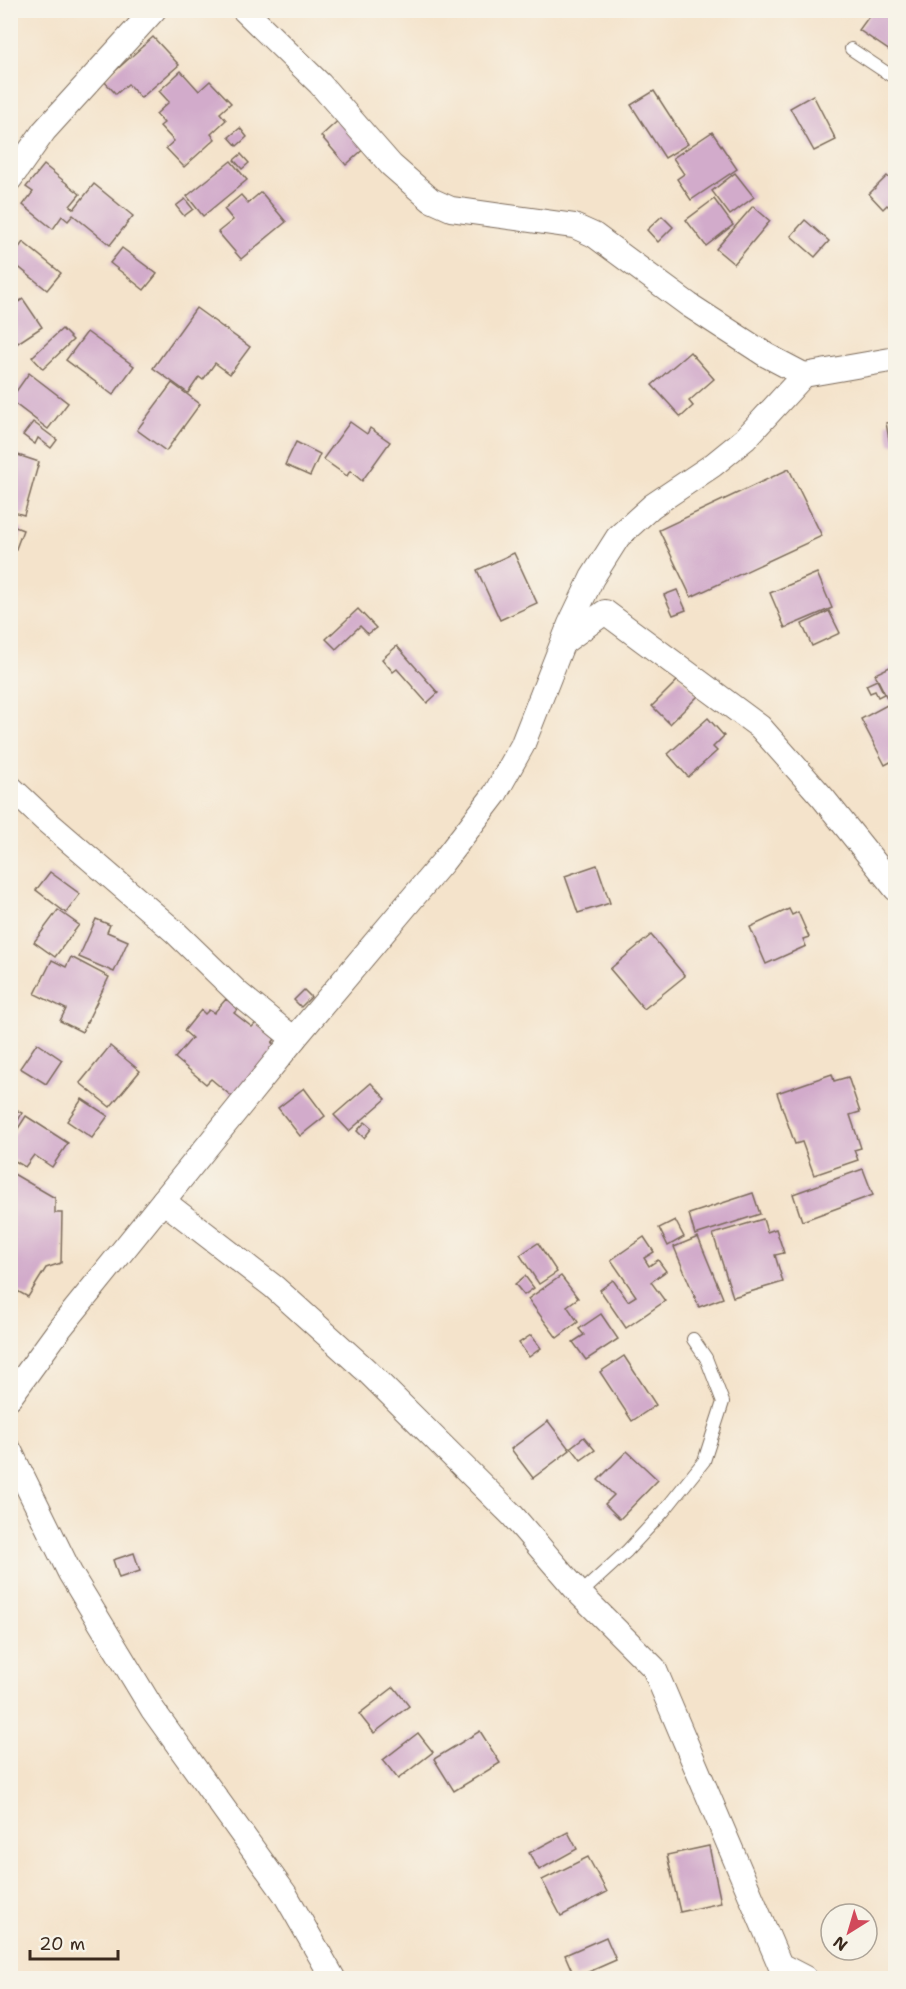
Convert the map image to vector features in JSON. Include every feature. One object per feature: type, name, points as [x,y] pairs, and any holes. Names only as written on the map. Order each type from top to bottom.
[{"type":"street","points":[[10,179],[44,131],[154,10]]},
{"type":"street","points":[[244,10],[320,84],[391,165],[431,200],[451,209],[574,226],[594,235],[689,305],[766,355],[804,375]]},
{"type":"street","points":[[10,1397],[61,1327],[294,1039],[442,863],[495,794],[522,746],[592,578],[618,537],[652,506],[713,465],[745,439],[804,375],[896,359]]},
{"type":"street","points":[[564,642],[604,612],[696,678],[760,727],[823,798],[896,889]]},
{"type":"street","points":[[10,787],[175,932],[239,994],[294,1039]]},
{"type":"street","points":[[163,1201],[274,1287],[368,1372],[512,1515],[580,1594],[654,1668],[780,1965],[805,1978]]},
{"type":"street","points":[[10,1451],[70,1574],[153,1710],[285,1894],[333,1978]]},
{"type":"lane","points":[[851,49],[896,79]]},
{"type":"lane","points":[[580,1594],[627,1551],[664,1511],[704,1461],[723,1402],[706,1358],[693,1339]]},
{"type":"building","points":[[862,10],[896,10],[896,55],[859,30],[870,15]]},
{"type":"building","points":[[153,37],[179,65],[141,98],[128,84],[116,94],[104,81]]},
{"type":"building","points":[[181,71],[199,91],[210,81],[231,103],[220,113],[226,120],[211,134],[215,139],[184,167],[166,148],[174,141],[160,126],[164,123],[156,114],[169,102],[159,91]]},
{"type":"building","points":[[654,91],[688,144],[665,158],[631,105]]},
{"type":"building","points":[[813,95],[836,140],[814,151],[790,108]]},
{"type":"building","points":[[343,116],[369,144],[346,165],[321,136]]},
{"type":"building","points":[[240,128],[247,137],[237,146],[229,137]]},
{"type":"building","points":[[712,132],[737,169],[691,200],[677,179],[684,174],[673,158]]},
{"type":"building","points":[[241,154],[249,163],[242,169],[234,160]]},
{"type":"building","points":[[231,161],[247,180],[203,216],[187,196]]},
{"type":"building","points":[[44,165],[80,194],[70,206],[74,209],[94,184],[133,216],[110,245],[73,215],[68,221],[62,216],[53,229],[23,205],[33,192],[26,187]]},
{"type":"building","points":[[735,173],[754,197],[730,215],[712,191]]},
{"type":"building","points":[[887,176],[896,184],[896,213],[887,205],[883,209],[869,194]]},
{"type":"building","points":[[261,192],[286,222],[241,259],[218,232],[233,220],[224,209],[241,195],[248,203]]},
{"type":"building","points":[[185,199],[193,209],[184,216],[176,206]]},
{"type":"building","points":[[714,199],[733,225],[706,246],[686,220]]},
{"type":"building","points":[[753,206],[770,221],[734,264],[716,249]]},
{"type":"building","points":[[662,216],[673,227],[658,242],[647,230]]},
{"type":"building","points":[[805,220],[829,241],[815,257],[791,236]]},
{"type":"building","points":[[23,242],[61,273],[47,290],[10,260]]},
{"type":"building","points":[[122,248],[157,274],[144,290],[110,263]]},
{"type":"building","points":[[23,299],[42,327],[10,348],[10,307]]},
{"type":"building","points":[[196,308],[250,347],[230,374],[215,363],[203,380],[199,377],[188,393],[153,368]]},
{"type":"building","points":[[62,329],[73,340],[43,369],[32,357]]},
{"type":"building","points":[[87,332],[134,366],[113,395],[66,360]]},
{"type":"building","points":[[690,352],[714,379],[689,401],[693,406],[681,417],[652,385]]},
{"type":"building","points":[[29,373],[68,403],[48,429],[10,400]]},
{"type":"building","points":[[172,383],[200,404],[166,451],[137,430]]},
{"type":"building","points":[[33,422],[57,440],[51,448],[38,438],[35,444],[23,435]]},
{"type":"building","points":[[350,422],[367,434],[370,428],[390,442],[362,481],[350,471],[347,476],[323,459]]},
{"type":"building","points":[[896,422],[896,444],[890,444],[886,423]]},
{"type":"building","points":[[296,442],[320,454],[310,476],[285,465]]},
{"type":"building","points":[[15,454],[39,462],[24,515],[10,511],[10,469]]},
{"type":"building","points":[[789,469],[822,536],[691,597],[659,530]]},
{"type":"building","points":[[10,525],[23,530],[11,562],[10,562]]},
{"type":"building","points":[[514,553],[537,603],[500,620],[477,570]]},
{"type":"building","points":[[817,573],[832,608],[785,628],[770,593]]},
{"type":"building","points":[[677,590],[686,610],[673,615],[664,595]]},
{"type":"building","points":[[358,609],[376,628],[368,634],[360,626],[336,649],[326,639]]},
{"type":"building","points":[[829,611],[840,633],[812,646],[802,624]]},
{"type":"building","points":[[397,646],[438,693],[427,703],[397,669],[393,672],[382,659]]},
{"type":"building","points":[[896,664],[896,706],[892,708],[875,674]]},
{"type":"building","points":[[680,678],[698,696],[670,724],[652,706]]},
{"type":"building","points":[[877,680],[884,694],[878,697],[875,691],[870,693],[866,685]]},
{"type":"building","points":[[887,705],[896,720],[896,759],[885,765],[861,719]]},
{"type":"building","points":[[708,718],[724,736],[713,747],[717,751],[688,777],[668,754]]},
{"type":"building","points":[[597,865],[610,903],[578,913],[565,876]]},
{"type":"building","points":[[50,872],[80,894],[66,913],[36,890]]},
{"type":"building","points":[[789,909],[792,915],[798,912],[809,937],[803,939],[806,946],[766,964],[750,927]]},
{"type":"building","points":[[58,910],[79,925],[55,957],[34,942]]},
{"type":"building","points":[[96,919],[110,925],[107,932],[128,941],[114,972],[79,957]]},
{"type":"building","points":[[651,935],[685,976],[644,1009],[610,969]]},
{"type":"building","points":[[71,957],[109,977],[82,1032],[60,1021],[66,1009],[35,994],[52,960],[66,967]]},
{"type":"building","points":[[304,990],[311,997],[301,1007],[294,1000]]},
{"type":"building","points":[[226,999],[238,1009],[234,1013],[252,1027],[256,1023],[275,1039],[272,1043],[279,1049],[236,1100],[211,1079],[206,1084],[175,1058],[192,1038],[184,1031],[201,1010],[205,1014],[209,1010],[214,1013]]},
{"type":"building","points":[[37,1043],[62,1060],[46,1084],[20,1068]]},
{"type":"building","points":[[110,1046],[140,1071],[110,1107],[80,1083]]},
{"type":"building","points":[[832,1074],[834,1081],[848,1077],[860,1112],[850,1115],[861,1148],[854,1150],[858,1160],[814,1175],[802,1142],[795,1144],[777,1093]]},
{"type":"building","points":[[371,1083],[386,1099],[349,1131],[334,1115]]},
{"type":"building","points":[[304,1088],[325,1116],[300,1136],[278,1108]]},
{"type":"building","points":[[82,1099],[108,1116],[92,1138],[67,1121]]},
{"type":"building","points":[[10,1107],[22,1113],[10,1135]]},
{"type":"building","points":[[26,1116],[68,1143],[52,1167],[34,1155],[25,1167],[10,1158],[10,1141]]},
{"type":"building","points":[[365,1122],[372,1128],[364,1138],[357,1131]]},
{"type":"building","points":[[863,1169],[873,1195],[802,1221],[793,1194]]},
{"type":"building","points":[[12,1173],[55,1198],[55,1213],[62,1213],[61,1263],[46,1268],[28,1297],[10,1287]]},
{"type":"building","points":[[753,1193],[760,1214],[695,1235],[689,1214]]},
{"type":"building","points":[[763,1219],[767,1232],[776,1229],[784,1253],[775,1255],[783,1282],[733,1297],[713,1234]]},
{"type":"building","points":[[675,1220],[684,1237],[668,1246],[659,1228]]},
{"type":"building","points":[[644,1237],[654,1252],[644,1258],[649,1266],[658,1260],[666,1271],[651,1282],[665,1301],[626,1328],[600,1290],[613,1280],[628,1301],[636,1296],[611,1260]]},
{"type":"building","points":[[698,1237],[723,1298],[699,1307],[674,1247]]},
{"type":"building","points":[[538,1243],[557,1272],[539,1284],[520,1255]]},
{"type":"building","points":[[525,1276],[534,1288],[524,1295],[515,1284]]},
{"type":"building","points":[[561,1276],[578,1298],[567,1306],[578,1322],[557,1338],[528,1299]]},
{"type":"building","points":[[601,1314],[618,1339],[586,1360],[573,1342],[584,1335],[579,1329]]},
{"type":"building","points":[[531,1335],[541,1348],[529,1357],[519,1343]]},
{"type":"building","points":[[624,1356],[656,1405],[632,1421],[600,1372]]},
{"type":"building","points":[[548,1421],[570,1450],[533,1478],[511,1449]]},
{"type":"building","points":[[584,1437],[595,1450],[581,1460],[571,1447]]},
{"type":"building","points":[[627,1451],[658,1480],[620,1519],[605,1504],[614,1495],[598,1480]]},
{"type":"building","points":[[134,1553],[140,1571],[119,1578],[113,1560]]},
{"type":"building","points":[[394,1687],[409,1706],[374,1733],[359,1714]]},
{"type":"building","points":[[480,1731],[500,1763],[454,1791],[434,1759]]},
{"type":"building","points":[[418,1733],[433,1752],[398,1779],[383,1760]]},
{"type":"building","points":[[568,1832],[577,1849],[539,1870],[529,1853]]},
{"type":"building","points":[[709,1846],[721,1903],[680,1912],[667,1855]]},
{"type":"building","points":[[588,1857],[607,1892],[561,1916],[542,1880]]},
{"type":"building","points":[[606,1937],[616,1960],[575,1978],[565,1955]]}]
